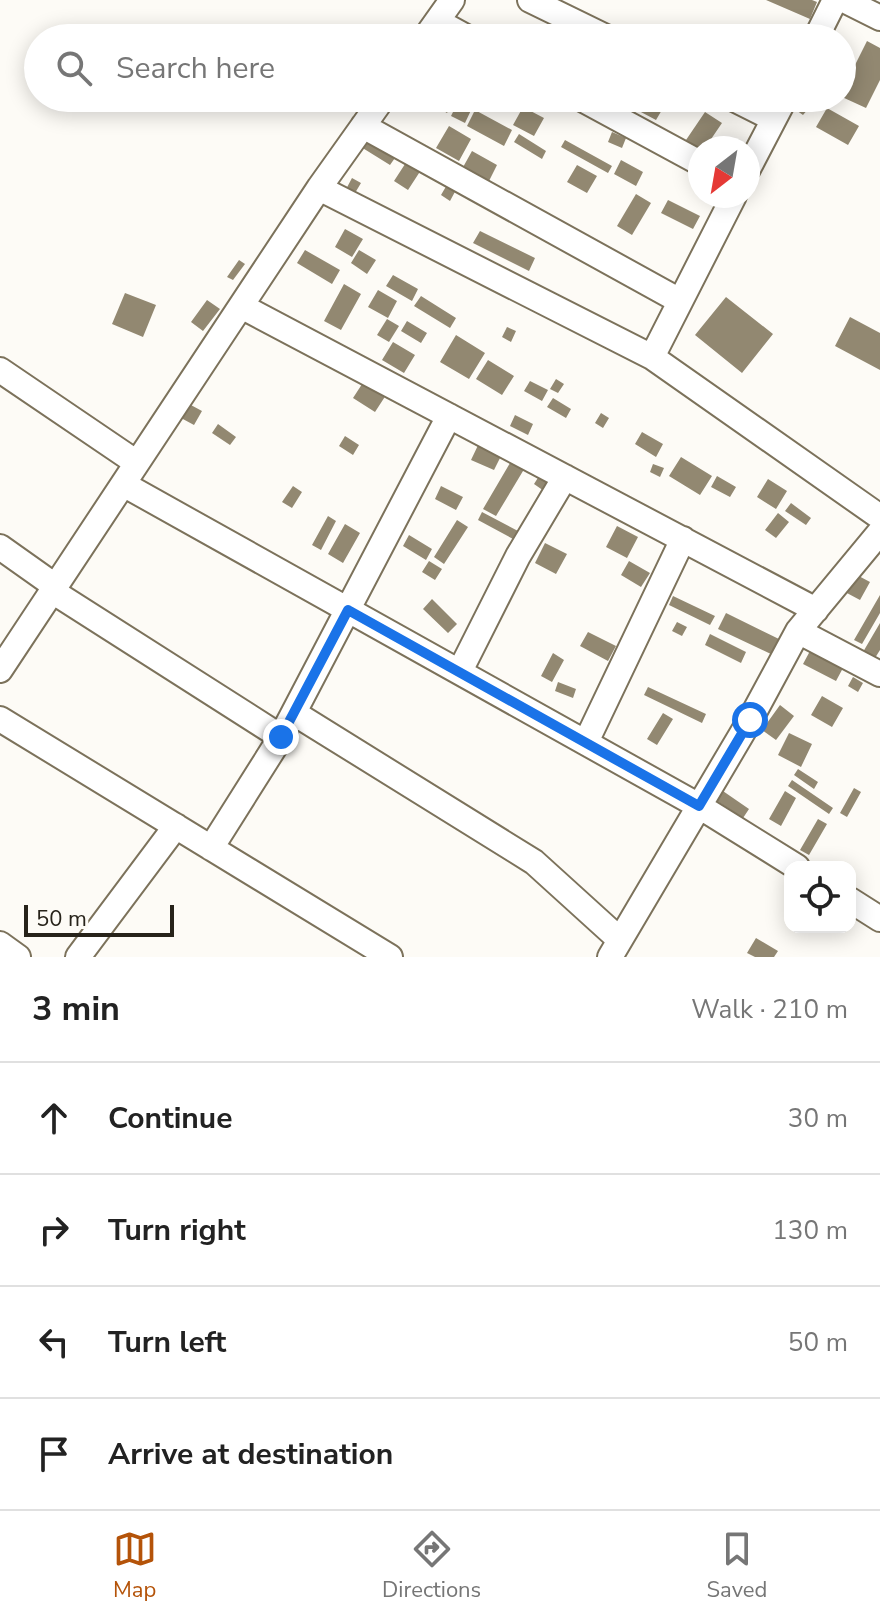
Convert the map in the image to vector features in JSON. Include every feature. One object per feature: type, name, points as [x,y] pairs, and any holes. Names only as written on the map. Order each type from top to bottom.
[{"type":"street","points":[[435,24],[452,0]]},
{"type":"street","points":[[530,0],[579,24]]},
{"type":"street","points":[[823,24],[835,0]]},
{"type":"street","points":[[844,0],[880,18]]},
{"type":"street","points":[[0,670],[319,188],[373,112]]},
{"type":"street","points":[[606,112],[688,156]]},
{"type":"street","points":[[760,146],[778,112]]},
{"type":"street","points":[[363,126],[680,301]]},
{"type":"street","points":[[319,188],[652,357],[880,517]]},
{"type":"street","points":[[652,357],[728,208]]},
{"type":"street","points":[[241,306],[816,610]]},
{"type":"street","points":[[0,370],[130,474],[348,610],[699,806],[787,861]]},
{"type":"street","points":[[211,848],[281,737],[449,416]]},
{"type":"street","points":[[460,671],[518,556],[565,477]]},
{"type":"street","points":[[294,713],[534,862],[615,949],[798,631],[880,532]]},
{"type":"street","points":[[586,742],[683,539]]},
{"type":"street","points":[[0,547],[54,588],[281,737]]},
{"type":"street","points":[[798,631],[880,674]]},
{"type":"street","points":[[0,719],[390,957]]},
{"type":"street","points":[[78,957],[176,826]]},
{"type":"street","points":[[0,944],[18,957]]},
{"type":"building","points":[[766,0],[812,0],[817,2],[810,19]]},
{"type":"building","points":[[867,41],[880,48],[880,80],[866,108],[856,103],[856,63]]},
{"type":"building","points":[[453,112],[470,112],[465,123],[451,116]]},
{"type":"building","points":[[474,112],[479,112],[512,130],[504,146],[467,126]]},
{"type":"building","points":[[520,112],[533,112],[544,118],[534,136],[513,125]]},
{"type":"building","points":[[641,112],[661,112],[656,120]]},
{"type":"building","points":[[705,112],[722,123],[713,136],[689,136]]},
{"type":"building","points":[[825,112],[834,112],[859,126],[848,145],[816,127]]},
{"type":"building","points":[[449,126],[471,139],[459,161],[436,148]]},
{"type":"building","points":[[612,132],[626,138],[622,148],[608,142]]},
{"type":"building","points":[[519,134],[546,151],[542,159],[514,142]]},
{"type":"building","points":[[368,136],[397,155],[390,165],[361,147]]},
{"type":"building","points":[[565,140],[612,166],[608,173],[561,147]]},
{"type":"building","points":[[472,151],[497,165],[488,183],[462,169]]},
{"type":"building","points":[[621,160],[643,172],[636,186],[614,174]]},
{"type":"building","points":[[407,161],[421,170],[408,190],[394,181]]},
{"type":"building","points":[[577,165],[597,176],[587,193],[567,182]]},
{"type":"building","points":[[352,178],[361,183],[352,198],[344,193]]},
{"type":"building","points":[[448,183],[457,188],[450,201],[441,195]]},
{"type":"building","points":[[636,194],[651,203],[632,235],[617,226]]},
{"type":"building","points":[[668,200],[700,216],[693,229],[661,213]]},
{"type":"building","points":[[345,229],[363,239],[352,257],[335,247]]},
{"type":"building","points":[[480,231],[535,258],[529,271],[473,243]]},
{"type":"building","points":[[305,250],[340,270],[332,284],[297,263]]},
{"type":"building","points":[[359,250],[376,260],[367,274],[351,263]]},
{"type":"building","points":[[239,260],[245,264],[233,280],[227,277]]},
{"type":"building","points":[[393,275],[418,289],[412,301],[386,286]]},
{"type":"building","points":[[344,284],[361,294],[341,330],[324,321]]},
{"type":"building","points":[[378,290],[397,301],[388,318],[368,307]]},
{"type":"building","points":[[125,293],[156,305],[143,337],[112,324]]},
{"type":"building","points":[[421,296],[456,318],[450,328],[414,306]]},
{"type":"building","points":[[726,297],[773,334],[742,373],[695,335]]},
{"type":"building","points":[[207,300],[220,309],[203,331],[191,322]]},
{"type":"building","points":[[850,317],[880,333],[880,370],[835,346]]},
{"type":"building","points":[[387,319],[399,326],[389,342],[377,335]]},
{"type":"building","points":[[407,321],[427,333],[421,343],[401,331]]},
{"type":"building","points":[[507,327],[516,331],[511,342],[502,337]]},
{"type":"building","points":[[456,335],[485,353],[469,379],[440,362]]},
{"type":"building","points":[[393,342],[415,355],[404,373],[382,360]]},
{"type":"building","points":[[488,360],[514,376],[502,395],[476,379]]},
{"type":"building","points":[[366,378],[388,392],[375,412],[353,398]]},
{"type":"building","points":[[556,379],[564,384],[558,393],[550,389]]},
{"type":"building","points":[[530,381],[548,390],[542,401],[524,391]]},
{"type":"building","points":[[553,398],[571,409],[566,418],[547,407]]},
{"type":"building","points":[[189,404],[202,411],[194,425],[181,418]]},
{"type":"building","points":[[601,413],[609,418],[603,428],[595,423]]},
{"type":"building","points":[[515,415],[533,424],[528,435],[510,426]]},
{"type":"building","points":[[218,424],[236,437],[230,445],[212,433]]},
{"type":"building","points":[[642,432],[663,444],[656,457],[635,444]]},
{"type":"building","points":[[345,436],[359,445],[353,455],[339,446]]},
{"type":"building","points":[[481,439],[504,450],[494,470],[471,460]]},
{"type":"building","points":[[681,457],[712,476],[700,495],[669,476]]},
{"type":"building","points":[[513,458],[526,466],[496,516],[483,509]]},
{"type":"building","points":[[653,464],[664,468],[660,477],[650,472]]},
{"type":"building","points":[[541,473],[551,480],[544,491],[534,484]]},
{"type":"building","points":[[717,476],[736,487],[730,497],[711,487]]},
{"type":"building","points":[[768,479],[787,491],[776,509],[757,497]]},
{"type":"building","points":[[293,486],[302,492],[292,508],[282,502]]},
{"type":"building","points":[[441,486],[463,497],[456,510],[435,499]]},
{"type":"building","points":[[791,503],[811,518],[806,525],[785,511]]},
{"type":"building","points":[[482,512],[518,531],[513,539],[478,520]]},
{"type":"building","points":[[778,513],[789,522],[776,538],[765,530]]},
{"type":"building","points":[[328,516],[336,521],[321,550],[312,545]]},
{"type":"building","points":[[457,520],[468,527],[444,564],[434,557]]},
{"type":"building","points":[[345,524],[360,533],[343,563],[328,554]]},
{"type":"building","points":[[617,526],[638,537],[627,558],[606,547]]},
{"type":"building","points":[[409,535],[432,549],[426,560],[403,546]]},
{"type":"building","points":[[545,543],[567,554],[556,574],[535,563]]},
{"type":"building","points":[[429,561],[442,569],[435,580],[422,572]]},
{"type":"building","points":[[629,561],[650,573],[641,587],[621,575]]},
{"type":"building","points":[[855,574],[870,582],[860,600],[845,592]]},
{"type":"building","points":[[880,595],[880,613],[862,644],[854,640]]},
{"type":"building","points":[[673,596],[715,616],[710,625],[669,605]]},
{"type":"building","points":[[432,599],[457,624],[448,633],[423,609]]},
{"type":"building","points":[[726,613],[781,640],[773,655],[718,629]]},
{"type":"building","points":[[677,622],[687,627],[682,636],[672,631]]},
{"type":"building","points":[[880,623],[880,650],[875,658],[863,652]]},
{"type":"building","points":[[588,632],[616,646],[608,661],[580,646]]},
{"type":"building","points":[[710,634],[746,652],[741,663],[705,645]]},
{"type":"building","points":[[810,651],[843,668],[836,681],[803,664]]},
{"type":"building","points":[[553,653],[564,660],[552,682],[541,676]]},
{"type":"building","points":[[853,677],[863,683],[858,692],[848,686]]},
{"type":"building","points":[[558,682],[576,689],[573,698],[555,691]]},
{"type":"building","points":[[648,687],[706,714],[702,723],[644,695]]},
{"type":"building","points":[[822,696],[843,708],[832,727],[811,715]]},
{"type":"building","points":[[780,705],[794,716],[776,740],[762,730]]},
{"type":"building","points":[[663,713],[673,719],[657,745],[647,739]]},
{"type":"building","points":[[789,733],[812,744],[801,767],[778,755]]},
{"type":"building","points":[[798,769],[818,782],[814,789],[794,775]]},
{"type":"building","points":[[792,780],[833,808],[829,814],[788,786]]},
{"type":"building","points":[[854,788],[861,792],[847,817],[840,813]]},
{"type":"building","points":[[720,789],[749,809],[743,818],[714,799]]},
{"type":"building","points":[[785,791],[796,798],[781,826],[769,819]]},
{"type":"building","points":[[818,819],[827,824],[809,855],[800,850]]},
{"type":"building","points":[[756,938],[778,951],[774,957],[755,957],[747,953]]},
{"type":"route","points":[[281,737],[348,610],[699,806],[750,720]]}]
